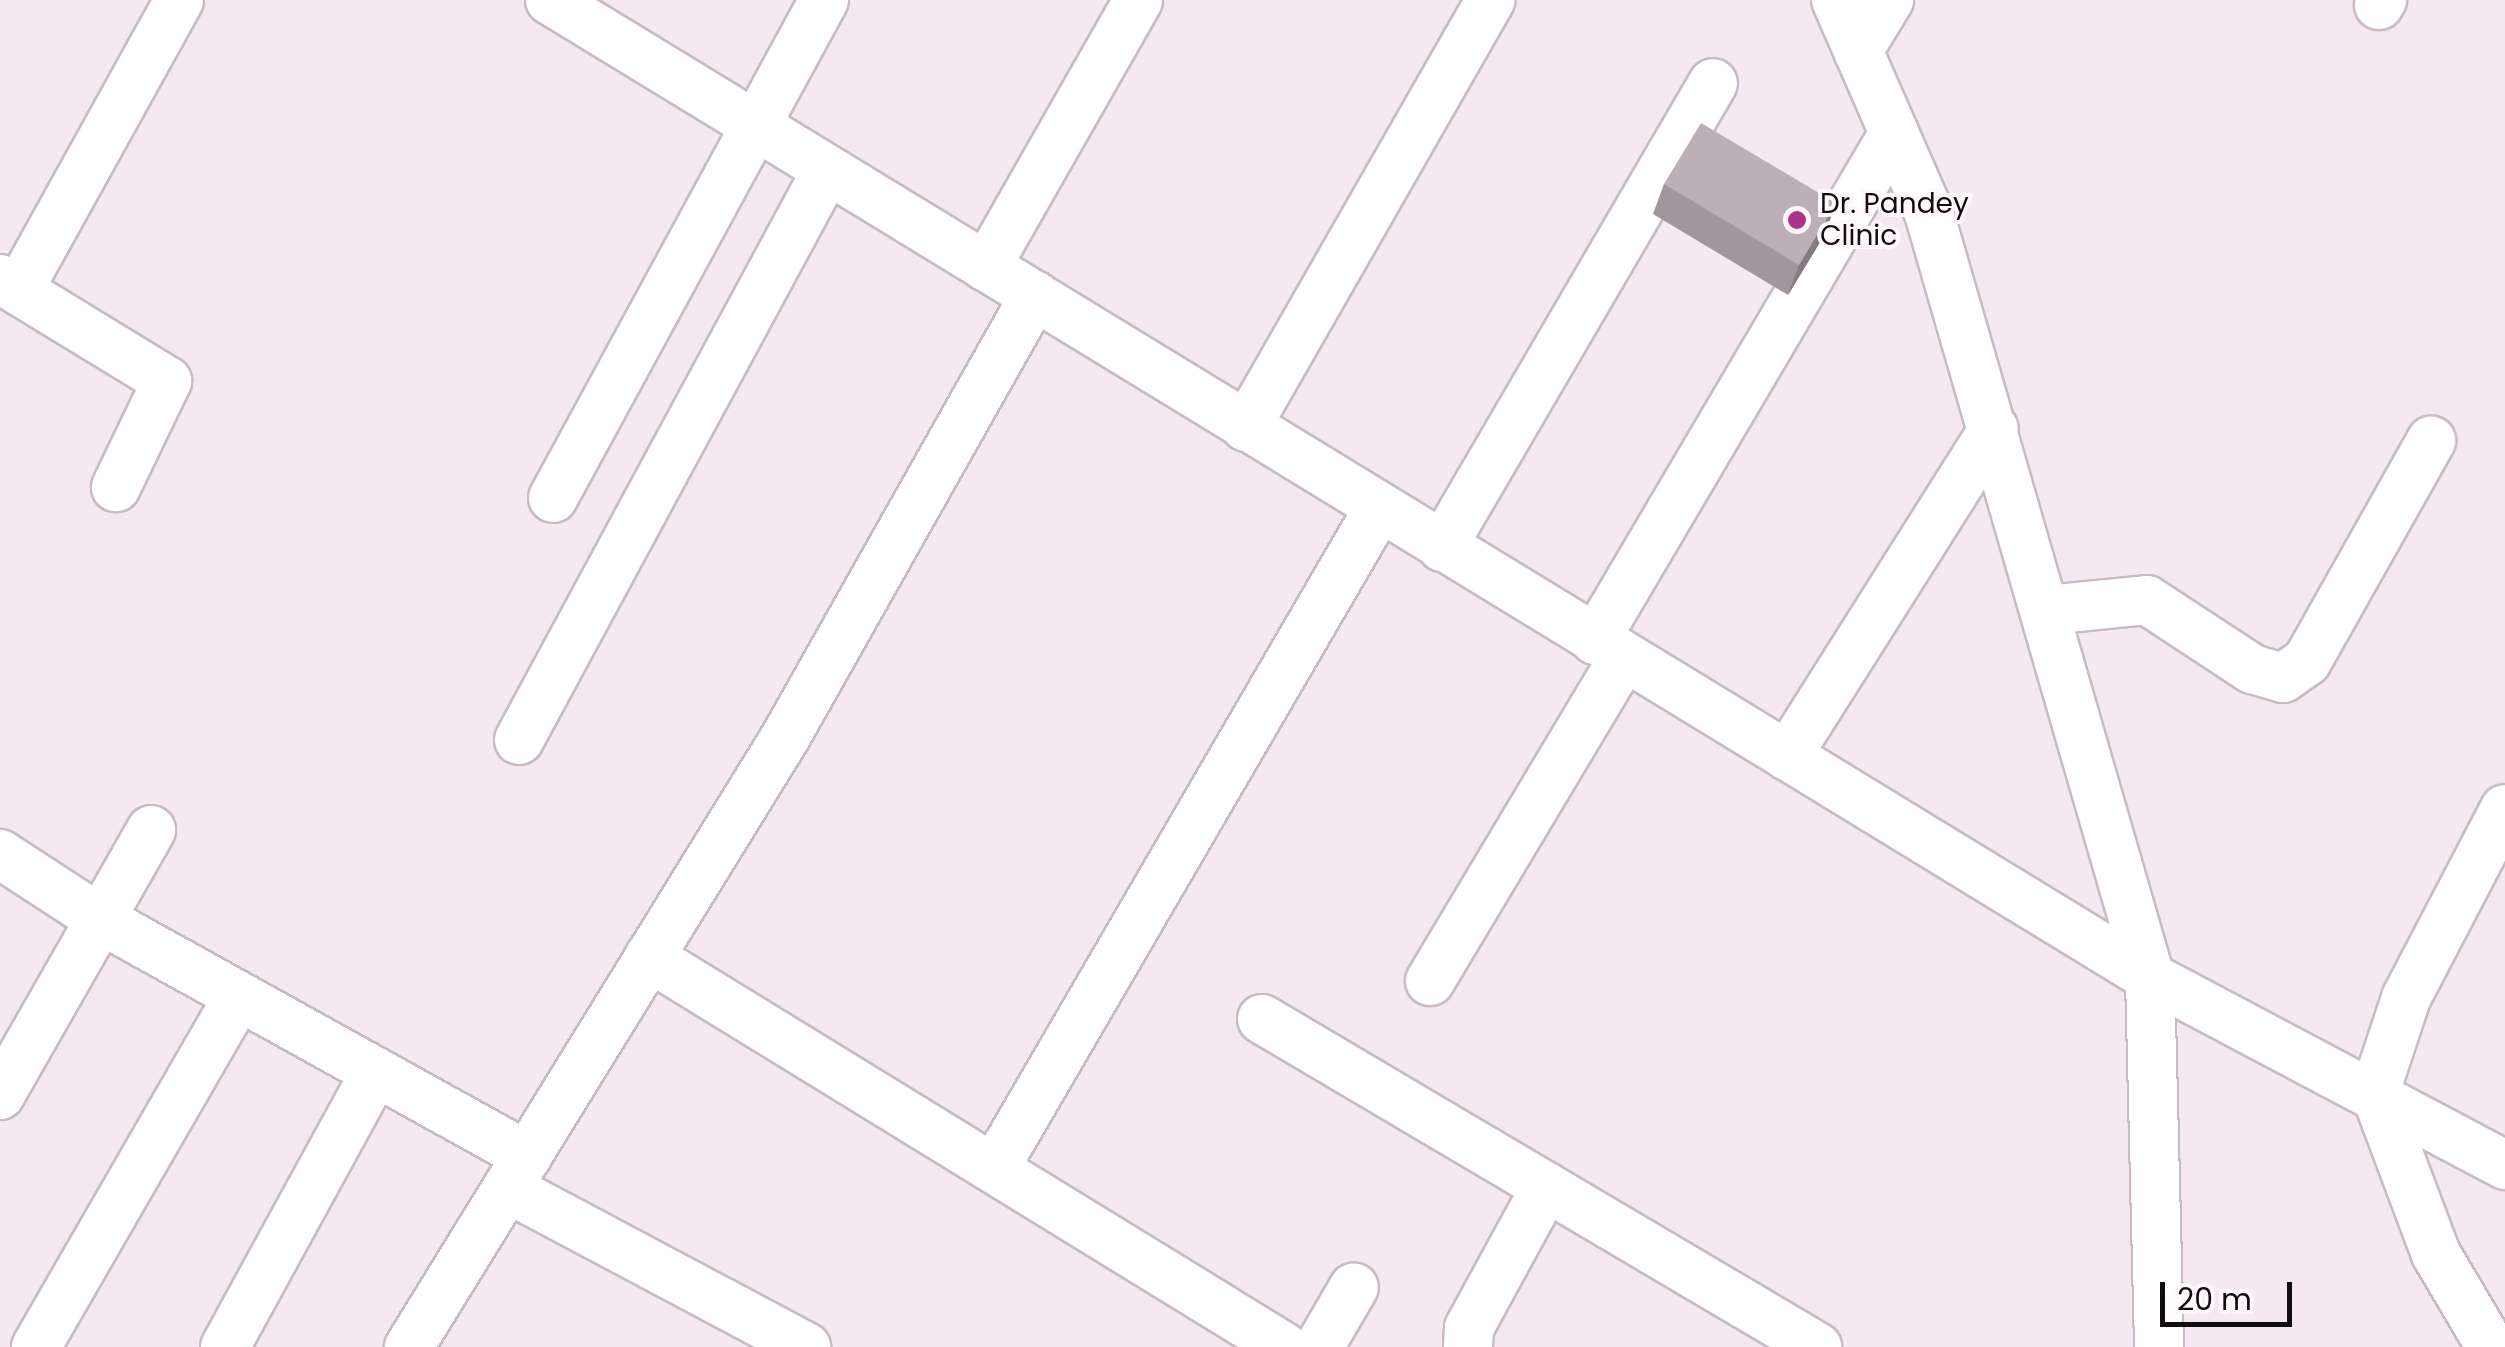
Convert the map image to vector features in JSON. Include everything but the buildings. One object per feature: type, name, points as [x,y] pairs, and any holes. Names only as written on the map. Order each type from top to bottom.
[{"type":"street","points":[[116,488],[167,381],[9,284],[179,0]]},
{"type":"street","points":[[550,0],[2150,977],[2376,1092],[2505,1165]]},
{"type":"street","points":[[554,498],[752,124],[824,0]]},
{"type":"street","points":[[986,268],[1138,0]]},
{"type":"street","points":[[1246,427],[1491,0]]},
{"type":"street","points":[[1836,0],[1894,133],[1994,430],[2150,977],[2158,1347]]},
{"type":"street","points":[[1858,50],[1889,0]]},
{"type":"street","points":[[1442,547],[1713,84]]},
{"type":"street","points":[[1430,981],[1894,133]]},
{"type":"street","points":[[519,740],[827,170]]},
{"type":"street","points":[[409,1347],[786,736],[1035,295]]},
{"type":"street","points":[[1787,756],[1994,430]]},
{"type":"street","points":[[2047,610],[2146,600],[2252,669],[2283,678],[2307,661],[2431,441]]},
{"type":"street","points":[[994,1168],[1379,508]]},
{"type":"street","points":[[2491,1347],[2436,1254],[2376,1092],[2406,998],[2505,810]]},
{"type":"street","points":[[0,1095],[151,830]]},
{"type":"street","points":[[0,854],[98,918],[374,1075],[516,1172],[806,1347]]},
{"type":"street","points":[[649,957],[1284,1347]]},
{"type":"street","points":[[36,1347],[238,997]]},
{"type":"street","points":[[1262,1019],[1817,1347]]},
{"type":"street","points":[[225,1347],[374,1075]]},
{"type":"street","points":[[1468,1347],[1469,1328],[1546,1188]]},
{"type":"street","points":[[1319,1347],[1354,1287]]},
{"type":"place","name":"Dr. Pandey Clinic","points":[[1797,220]]}]
